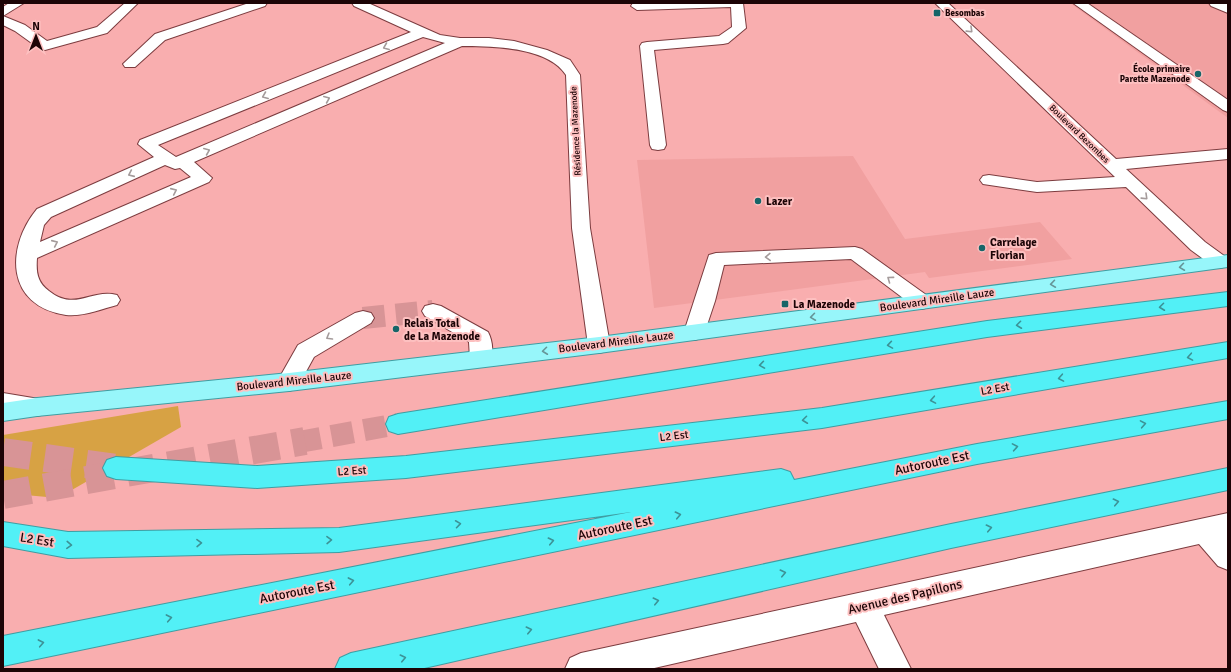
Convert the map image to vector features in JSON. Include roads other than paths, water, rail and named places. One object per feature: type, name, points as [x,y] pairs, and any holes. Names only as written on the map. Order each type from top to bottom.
[{"type":"highway","points":[[398,424],[987,329],[1228,299]]},
{"type":"highway","name":"L2 Est","points":[[116,468],[257,477],[406,467],[822,418],[1228,350]]},
{"type":"highway","name":"Autoroute Est","points":[[3,651],[977,454],[1228,410]]},
{"type":"highway","name":"L2 Est","points":[[3,534],[68,545],[339,540],[977,454]]},
{"type":"highway","points":[[351,669],[951,536],[1228,479]]},
{"type":"main road","name":"Boulevard Mireille Lauze","points":[[3,412],[37,407],[289,382],[599,345],[1224,261]]},
{"type":"street","points":[[3,12],[18,3]]},
{"type":"street","points":[[3,20],[20,28],[45,46],[102,30],[132,3]]},
{"type":"street","points":[[130,64],[160,37],[261,3]]},
{"type":"street","name":"Résidence la Mazenode","points":[[358,3],[437,38],[460,42],[489,42],[514,45],[542,53],[565,63],[573,75],[581,228],[599,345]]},
{"type":"street","points":[[637,6],[731,3]]},
{"type":"street","points":[[658,144],[647,46],[723,40],[739,28],[737,3]]},
{"type":"street","name":"Boulevard Bezombes","points":[[941,3],[1198,246],[1224,261]]},
{"type":"street","points":[[1079,3],[1228,108]]},
{"type":"street","points":[[1215,3],[1228,9]]},
{"type":"street","points":[[28,255],[203,178],[146,144],[422,32]]},
{"type":"street","points":[[110,300],[75,308],[64,308],[47,302],[33,288],[26,273],[28,255],[35,224],[44,213],[460,42]]},
{"type":"street","points":[[1112,165],[1228,154]]},
{"type":"street","points":[[989,180],[1037,187],[1129,182]]},
{"type":"street","points":[[695,332],[716,259],[855,253],[922,302]]},
{"type":"street","points":[[433,311],[480,338],[481,359]]},
{"type":"street","points":[[289,382],[306,351],[363,318]]},
{"type":"street","points":[[3,402],[37,407]]},
{"type":"street","points":[[1216,527],[1228,557]]},
{"type":"street","name":"Avenue des Papillons","points":[[581,669],[1216,527]]},
{"type":"street","points":[[864,606],[895,669]]},
{"type":"tunnel","points":[[363,318],[433,311]]},
{"type":"tunnel","points":[[299,442],[398,424]]},
{"type":"tunnel","points":[[3,495],[305,441]]},
{"type":"tunnel","points":[[3,452],[116,468]]},
{"type":"place","name":"Besombas","points":[[937,13]]},
{"type":"place","name":"École primaire Parette Mazenode","points":[[1198,74]]},
{"type":"place","name":"Lazer","points":[[758,201]]},
{"type":"place","name":"Carrelage Florian","points":[[982,248]]},
{"type":"place","name":"La Mazenode","points":[[785,304]]},
{"type":"place","name":"Relais Total de La Mazenode","points":[[396,329]]}]
